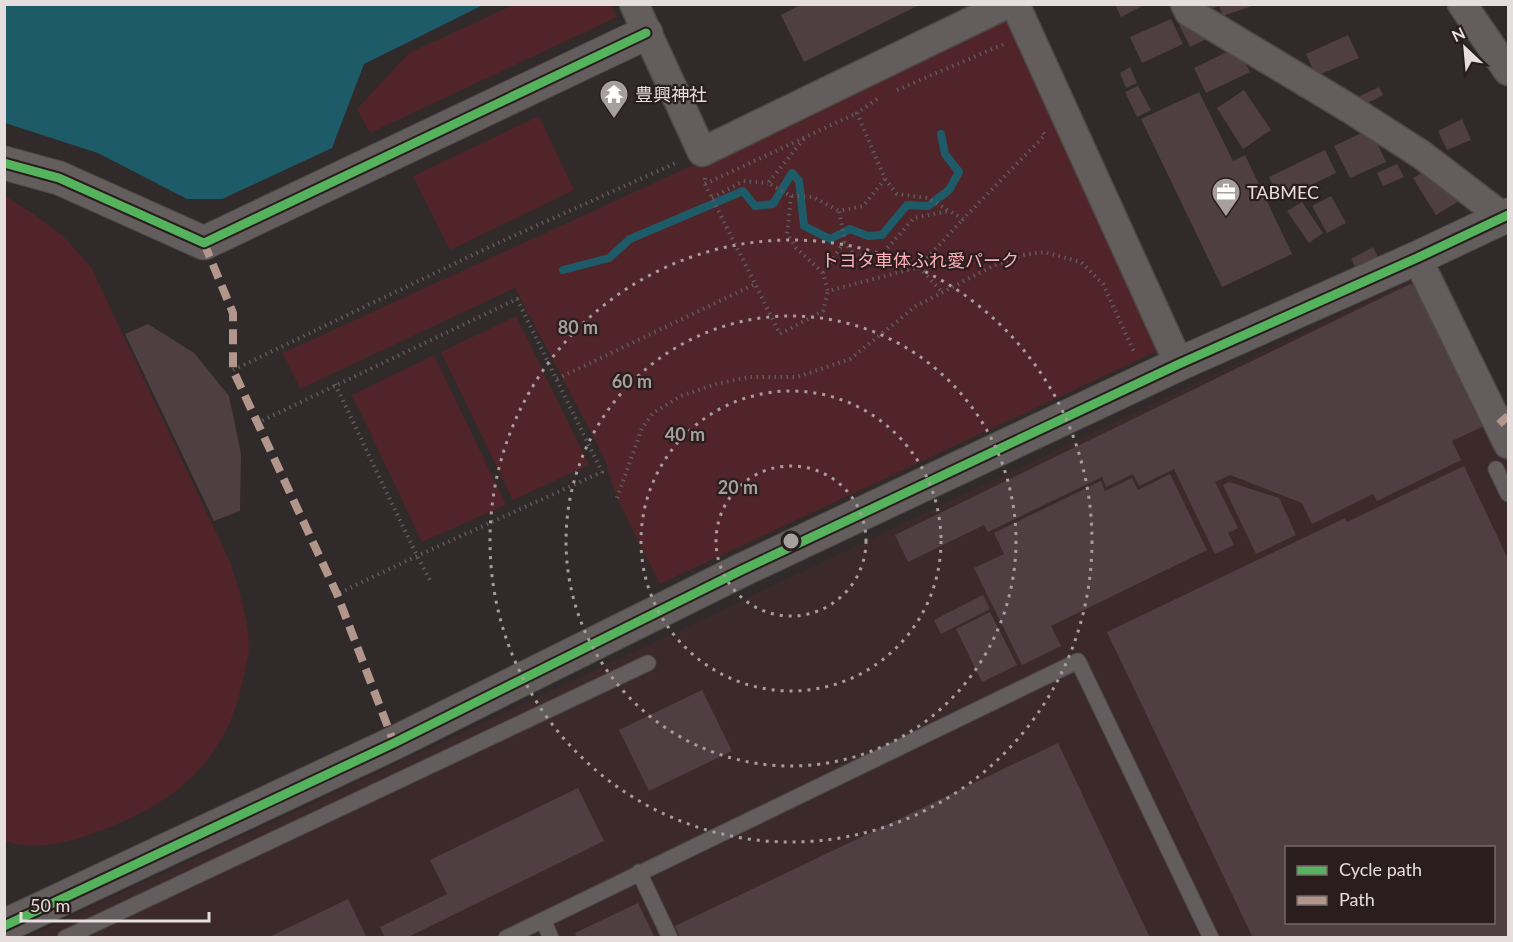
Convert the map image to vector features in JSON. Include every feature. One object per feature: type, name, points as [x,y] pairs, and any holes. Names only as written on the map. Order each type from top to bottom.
[{"type":"street","points":[[4,163],[59,178],[204,243],[640,19],[702,152],[1007,4]]},
{"type":"street","points":[[1015,4],[1179,364]]},
{"type":"street","points":[[4,926],[394,743],[742,570],[1179,364],[1506,216],[1422,155],[1189,12],[1185,4]]},
{"type":"street","points":[[1462,4],[1509,71]]},
{"type":"street","points":[[1417,258],[1509,444]]},
{"type":"lane","points":[[1496,469],[1509,494]]},
{"type":"lane","points":[[506,938],[1078,661],[1211,938]]},
{"type":"lane","points":[[65,938],[648,663]]},
{"type":"lane","points":[[639,872],[670,938]]},
{"type":"lane","points":[[543,920],[551,938]]},
{"type":"path","points":[[981,16],[1004,44],[1008,54]]},
{"type":"path","points":[[890,93],[1004,44]]},
{"type":"path","points":[[879,97],[857,113],[885,179],[897,194],[931,200],[963,219]]},
{"type":"path","points":[[828,291],[919,267],[1045,135],[1040,125]]},
{"type":"path","points":[[768,183],[805,137]]},
{"type":"path","points":[[233,370],[486,248],[702,152]]},
{"type":"path","points":[[712,199],[743,181],[768,183],[791,196],[813,197],[839,211],[863,206],[885,179]]},
{"type":"path","points":[[705,184],[780,334],[824,311],[828,291],[824,273],[796,248],[787,234],[791,196]]},
{"type":"path","points":[[839,211],[845,242],[855,257],[883,253],[914,218],[948,210]]},
{"type":"path","points":[[824,273],[845,242]]},
{"type":"path","points":[[617,498],[642,428],[653,414],[681,396],[716,384],[749,377],[796,377],[850,359],[916,306],[993,266],[1023,255],[1044,252],[1081,262],[1103,284],[1138,360]]},
{"type":"path","points":[[919,267],[942,292]]},
{"type":"path","points":[[557,379],[755,284]]},
{"type":"path","points":[[257,423],[517,299],[602,472],[337,594]]},
{"type":"path","points":[[335,384],[431,582]]},
{"type":"shaded area","points":[[1412,280],[1508,454],[1508,937],[26,938],[689,626]]},
{"type":"green space","points":[[513,5],[611,5],[617,17],[370,133],[357,109],[409,53]]},
{"type":"green space","name":"トヨタ車体ふれ愛パーク","points":[[1016,10],[1170,345],[660,584],[617,498],[604,457],[515,288],[300,389],[283,353],[689,167]]},
{"type":"green space","points":[[539,116],[574,190],[450,250],[413,176]]},
{"type":"green space","points":[[5,196],[63,236],[91,267],[230,562],[243,604],[249,636],[248,658],[236,706],[212,754],[195,774],[153,806],[129,819],[79,838],[41,846],[5,841]]},
{"type":"green space","points":[[516,316],[589,465],[513,500],[441,352]]},
{"type":"green space","points":[[434,355],[506,505],[422,542],[352,395]]},
{"type":"water","points":[[5,4],[483,5],[364,64],[332,148],[222,199],[187,199],[98,153],[5,123]]},
{"type":"building","points":[[802,4],[921,4],[804,62],[781,15]]},
{"type":"building","points":[[1115,4],[1146,4],[1121,17]]},
{"type":"building","points":[[1206,4],[1255,5],[1223,16],[1219,6],[1208,10]]},
{"type":"building","points":[[1186,13],[1210,37],[1190,47],[1176,18]]},
{"type":"building","points":[[1171,19],[1183,44],[1142,63],[1130,37]]},
{"type":"building","points":[[1348,35],[1359,58],[1316,76],[1306,54]]},
{"type":"building","points":[[1237,47],[1250,72],[1206,93],[1194,68]]},
{"type":"building","points":[[1130,67],[1137,83],[1126,88],[1120,73]]},
{"type":"building","points":[[1138,86],[1151,110],[1137,117],[1125,92]]},
{"type":"building","points":[[1379,87],[1383,95],[1364,105],[1360,96]]},
{"type":"building","points":[[1244,90],[1271,130],[1243,149],[1217,108]]},
{"type":"building","points":[[1199,92],[1233,161],[1245,155],[1292,254],[1222,287],[1141,119]]},
{"type":"building","points":[[1462,119],[1471,140],[1447,150],[1438,131]]},
{"type":"building","points":[[1370,129],[1386,162],[1350,178],[1334,146]]},
{"type":"building","points":[[1325,150],[1336,173],[1280,200],[1269,177]]},
{"type":"building","points":[[1397,164],[1404,177],[1383,186],[1377,173]]},
{"type":"building","points":[[1430,168],[1459,201],[1436,215],[1413,178]]},
{"type":"building","points":[[1331,196],[1346,223],[1327,233],[1312,206]]},
{"type":"building","points":[[1302,202],[1323,233],[1309,243],[1287,211]]},
{"type":"building","points":[[1373,247],[1380,261],[1358,272],[1351,259]]},
{"type":"building","points":[[1410,284],[1419,287],[1486,425],[1452,441],[1461,460],[1377,501],[1373,494],[1312,524],[1302,503],[1230,475],[1215,482],[1238,528],[1228,533],[1234,545],[1215,554],[1174,469],[1139,486],[1133,474],[1106,487],[1102,477],[988,532],[984,525],[908,562],[895,535]]},
{"type":"building","points":[[148,324],[194,353],[229,396],[241,454],[240,511],[214,521],[125,334]]},
{"type":"building","points":[[1464,466],[1508,559],[1508,938],[1253,938],[1107,632],[1345,518],[1347,522]]},
{"type":"building","points":[[1170,474],[1207,550],[1051,626],[1061,646],[1022,665],[974,568],[1004,554],[994,533],[1101,481],[1105,491],[1132,478],[1138,490]]},
{"type":"building","points":[[1229,482],[1279,498],[1296,535],[1256,554],[1223,485]]},
{"type":"building","points":[[983,595],[990,609],[941,634],[934,620]]},
{"type":"building","points":[[990,612],[1017,665],[982,682],[956,629]]},
{"type":"building","points":[[702,690],[732,751],[649,791],[619,730]]},
{"type":"building","points":[[1058,743],[1150,938],[680,938],[675,926]]},
{"type":"building","points":[[578,788],[604,841],[406,938],[385,938],[380,927],[447,894],[430,860]]},
{"type":"building","points":[[348,899],[367,938],[267,938]]},
{"type":"building","points":[[638,903],[655,938],[577,938],[575,933]]},
{"type":"waterway","points":[[563,270],[609,258],[630,239],[743,191],[755,206],[773,204],[792,173],[799,181],[804,226],[830,239],[850,229],[868,236],[882,235],[907,205],[928,206],[949,190],[959,172],[945,154],[941,134]]},
{"type":"marked path","points":[[204,243],[233,313],[233,370],[337,594],[394,743]]},
{"type":"marked path","points":[[1499,424],[1508,416]]},
{"type":"cycle path","points":[[4,163],[59,178],[204,243],[646,33]]},
{"type":"cycle path","points":[[4,926],[394,743],[742,570],[1179,364],[1508,215]]},
{"type":"place","name":"豊興神社","points":[[614,120]]},
{"type":"place","name":"TABMEC","points":[[1226,218]]}]
